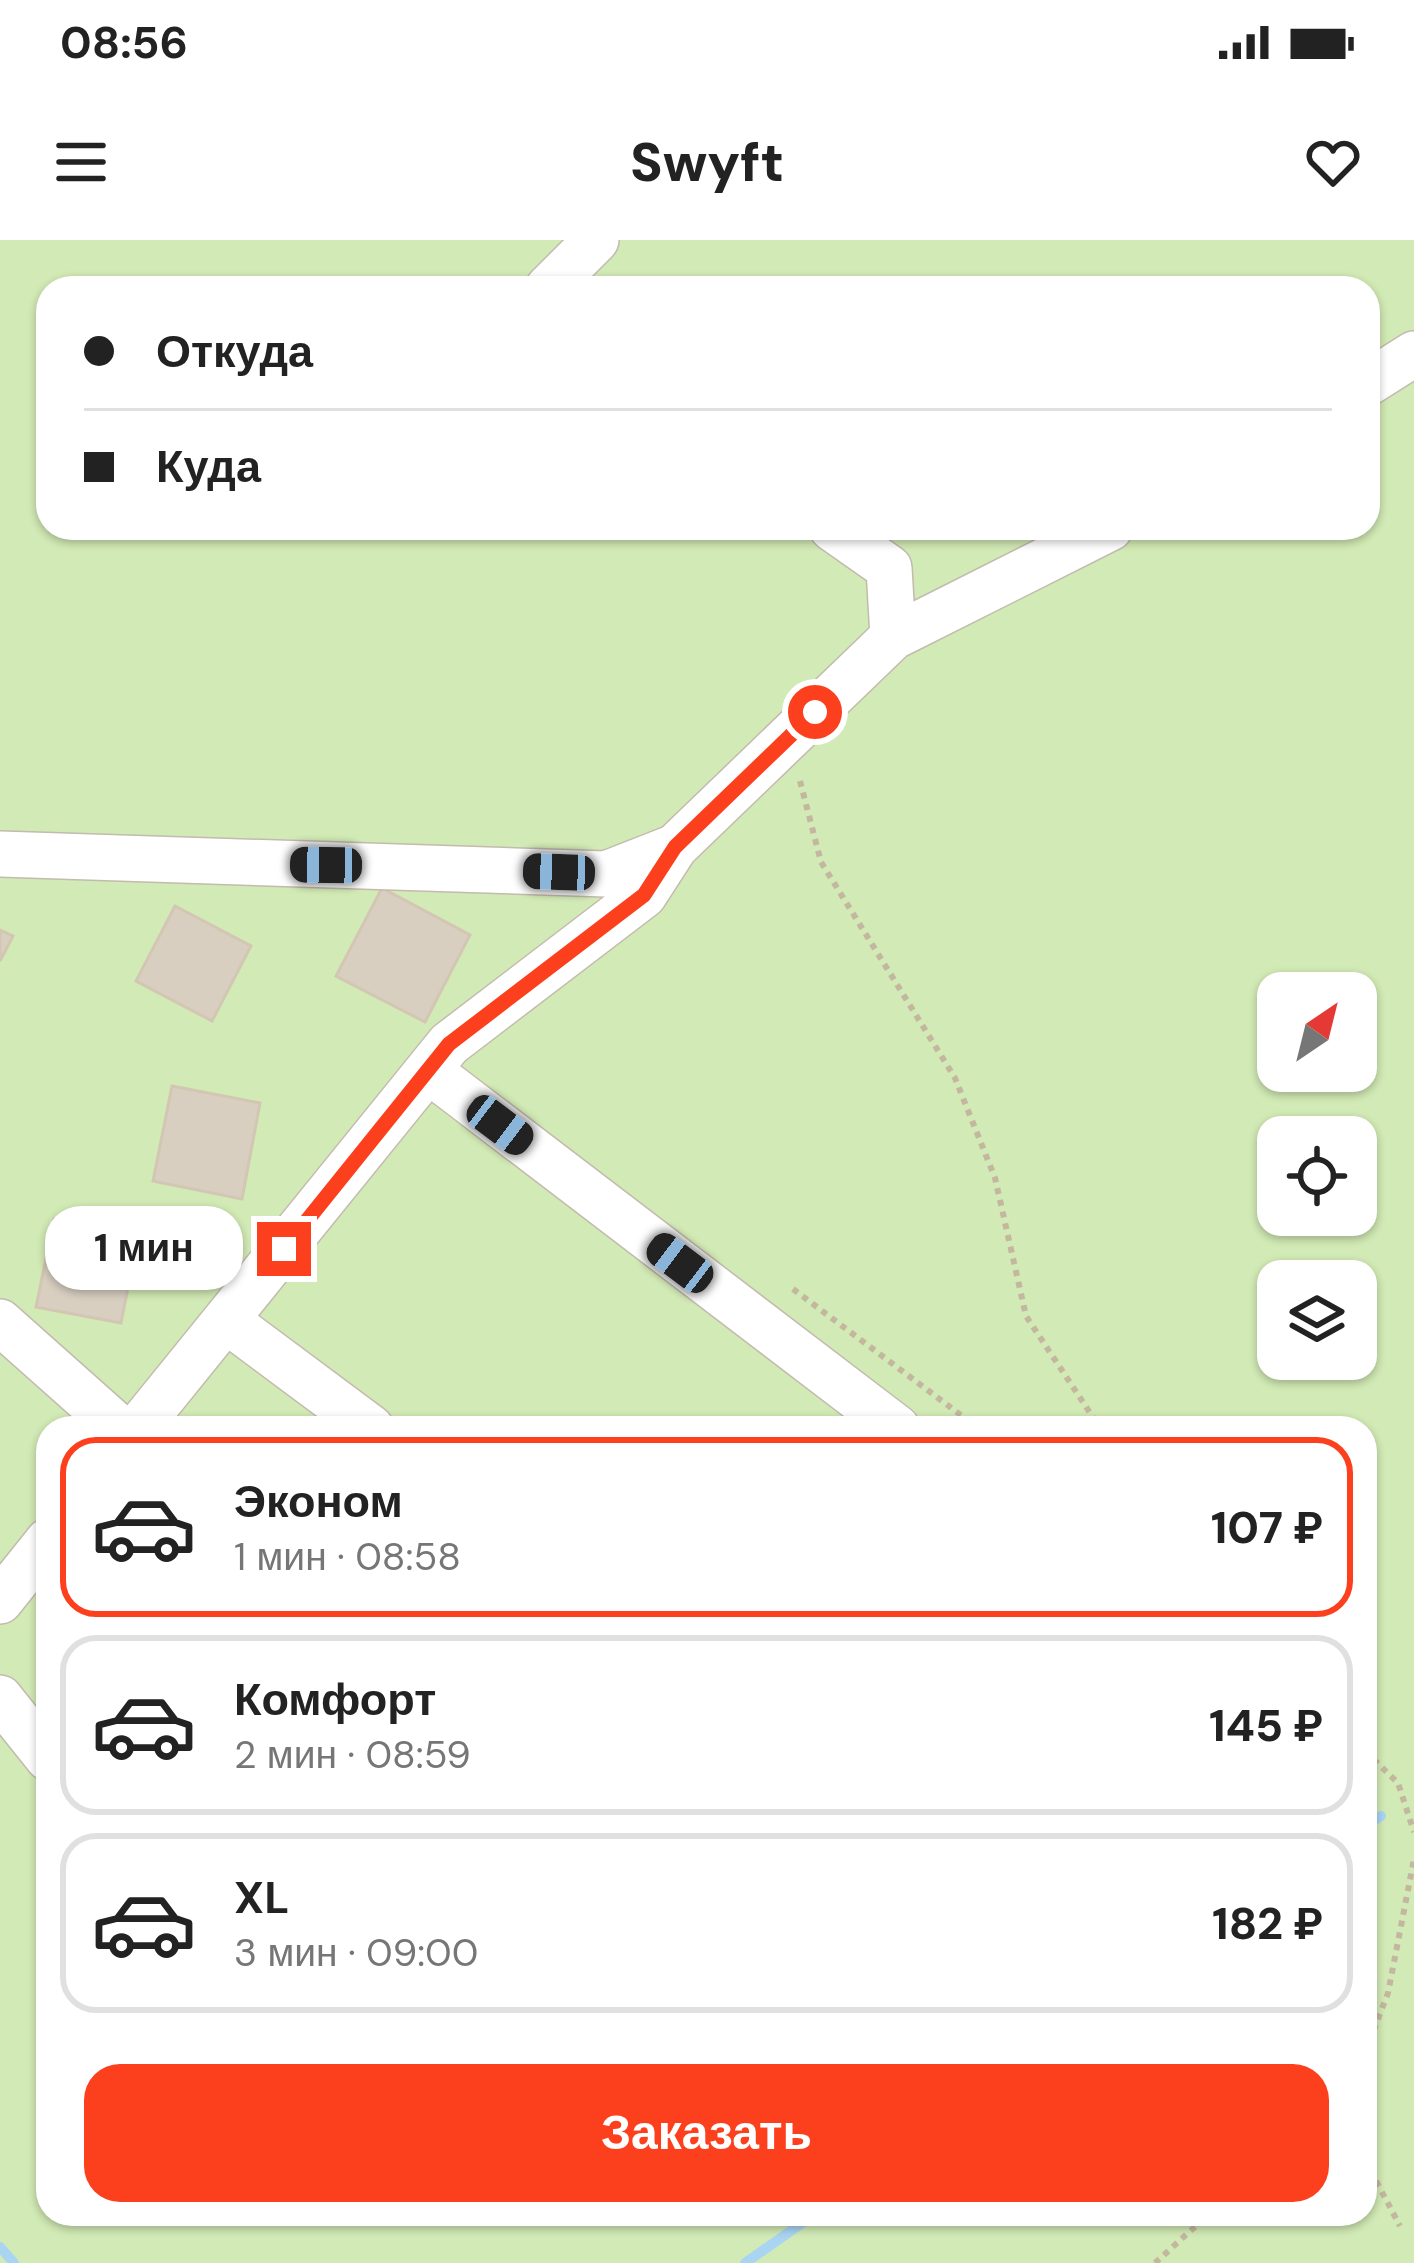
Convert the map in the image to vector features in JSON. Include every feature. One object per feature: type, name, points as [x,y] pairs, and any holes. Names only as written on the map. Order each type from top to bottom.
[{"type":"street","points":[[560,276],[596,240]]},
{"type":"street","points":[[1380,375],[1414,355]]},
{"type":"street","points":[[849,540],[889,568],[893,637]]},
{"type":"street","points":[[148,1416],[449,1044],[644,895],[675,847],[893,637],[1086,540]]},
{"type":"street","points":[[0,854],[606,874],[675,847]]},
{"type":"street","points":[[428,1070],[881,1416]]},
{"type":"street","points":[[226,1320],[355,1416]]},
{"type":"street","points":[[0,1322],[106,1416]]},
{"type":"street","points":[[0,1601],[36,1563]]},
{"type":"street","points":[[0,1698],[36,1743]]},
{"type":"path","points":[[789,737],[821,862],[955,1078],[995,1178],[1026,1316],[1092,1416]]},
{"type":"path","points":[[793,1289],[961,1416]]},
{"type":"path","points":[[1377,1763],[1398,1783],[1414,1832]]},
{"type":"path","points":[[1377,2022],[1388,1993],[1414,1859]]},
{"type":"path","points":[[1377,2183],[1400,2227]]},
{"type":"path","points":[[1155,2263],[1196,2226]]},
{"type":"green space","points":[[0,240],[1414,240],[1414,2263],[0,2263]]},
{"type":"building","points":[[382,888],[470,935],[425,1022],[336,976]]},
{"type":"building","points":[[175,906],[251,946],[212,1021],[136,981]]},
{"type":"building","points":[[0,930],[13,936],[0,961]]},
{"type":"building","points":[[172,1086],[260,1103],[242,1199],[153,1181]]},
{"type":"building","points":[[54,1219],[138,1236],[121,1323],[36,1307]]},
{"type":"waterway","points":[[1377,1819],[1381,1816]]},
{"type":"waterway","points":[[745,2263],[798,2226]]},
{"type":"waterway","points":[[0,2247],[14,2263]]},
{"type":"route","points":[[284,1249],[449,1044],[644,895],[675,847],[815,712]]}]
